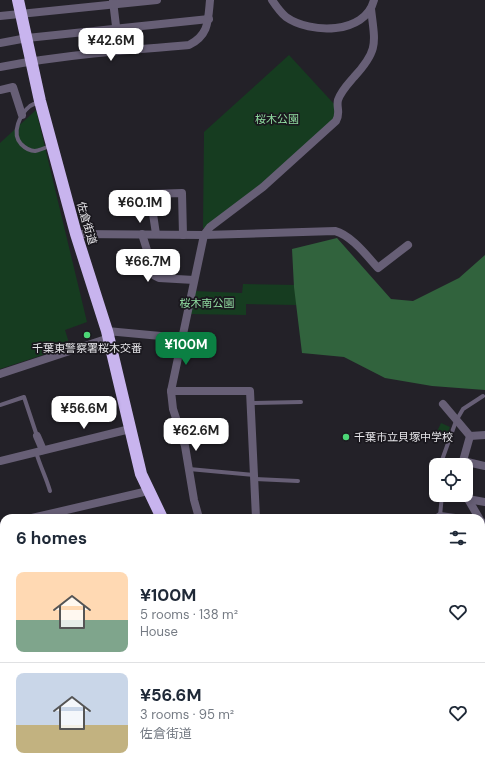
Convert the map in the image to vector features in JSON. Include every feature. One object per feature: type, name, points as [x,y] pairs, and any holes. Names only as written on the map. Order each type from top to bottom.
[{"type":"highway","name":"佐倉街道","points":[[18,0],[40,101],[76,234],[108,335],[141,474],[160,514]]},
{"type":"street","points":[[0,16],[114,2],[157,0]]},
{"type":"street","points":[[0,67],[32,61],[189,45],[198,41],[206,29],[210,0]]},
{"type":"street","points":[[272,0],[286,17],[300,23],[333,29],[350,24],[364,16],[371,9]]},
{"type":"street","points":[[199,514],[194,500],[185,446],[173,409],[171,391],[204,235],[210,227],[263,187],[336,121],[339,115],[338,101],[345,87],[366,64],[372,52],[375,40],[371,9],[374,0]]},
{"type":"street","points":[[114,2],[119,51]]},
{"type":"street","points":[[0,43],[27,38],[208,19]]},
{"type":"street","points":[[0,90],[13,87],[22,115]]},
{"type":"street","points":[[156,234],[150,194],[182,194],[184,234]]},
{"type":"street","points":[[76,234],[204,235],[336,231],[343,233],[364,252],[378,268],[408,245]]},
{"type":"street","points":[[142,234],[155,276],[159,278],[194,280]]},
{"type":"street","points":[[0,374],[108,335],[182,338]]},
{"type":"street","points":[[171,391],[250,391],[252,402],[256,514]]},
{"type":"street","points":[[443,404],[470,436]]},
{"type":"street","points":[[0,461],[130,429]]},
{"type":"street","points":[[470,436],[485,435]]},
{"type":"street","points":[[38,436],[39,451]]},
{"type":"street","points":[[464,458],[470,436]]},
{"type":"street","points":[[473,464],[485,466]]},
{"type":"street","points":[[65,514],[148,491]]},
{"type":"street","points":[[473,500],[485,502]]},
{"type":"street","points":[[470,502],[477,514]]},
{"type":"lane","points":[[40,101],[31,106],[22,115],[16,133],[19,142],[27,149],[34,151],[52,145]]},
{"type":"lane","points":[[443,458],[456,421],[463,410],[483,396]]},
{"type":"lane","points":[[0,405],[24,397],[38,436]]},
{"type":"lane","points":[[252,402],[301,402]]},
{"type":"lane","points":[[39,451],[41,470],[46,476],[50,491]]},
{"type":"lane","points":[[189,469],[254,477],[298,480]]},
{"type":"lane","points":[[439,514],[441,502]]},
{"type":"green space","name":"桜木公園","points":[[289,55],[335,105],[337,117],[257,189],[207,229],[203,228],[204,132]]},
{"type":"green space","points":[[36,110],[87,322],[65,330],[70,346],[0,369],[0,143]]},
{"type":"green space","points":[[337,238],[391,299],[413,301],[459,278],[485,255],[485,390],[432,386],[385,378],[344,357],[302,353],[294,287],[292,249]]},
{"type":"green space","name":"桜木南公園","points":[[243,284],[296,285],[296,305],[246,304],[246,315],[190,314],[194,291],[242,293]]},
{"type":"green space","points":[[441,423],[450,427],[445,441],[435,436]]},
{"type":"place","name":"千葉東警察署桜木交番","points":[[87,335]]},
{"type":"place","name":"千葉市立貝塚中学校","points":[[346,437]]}]
